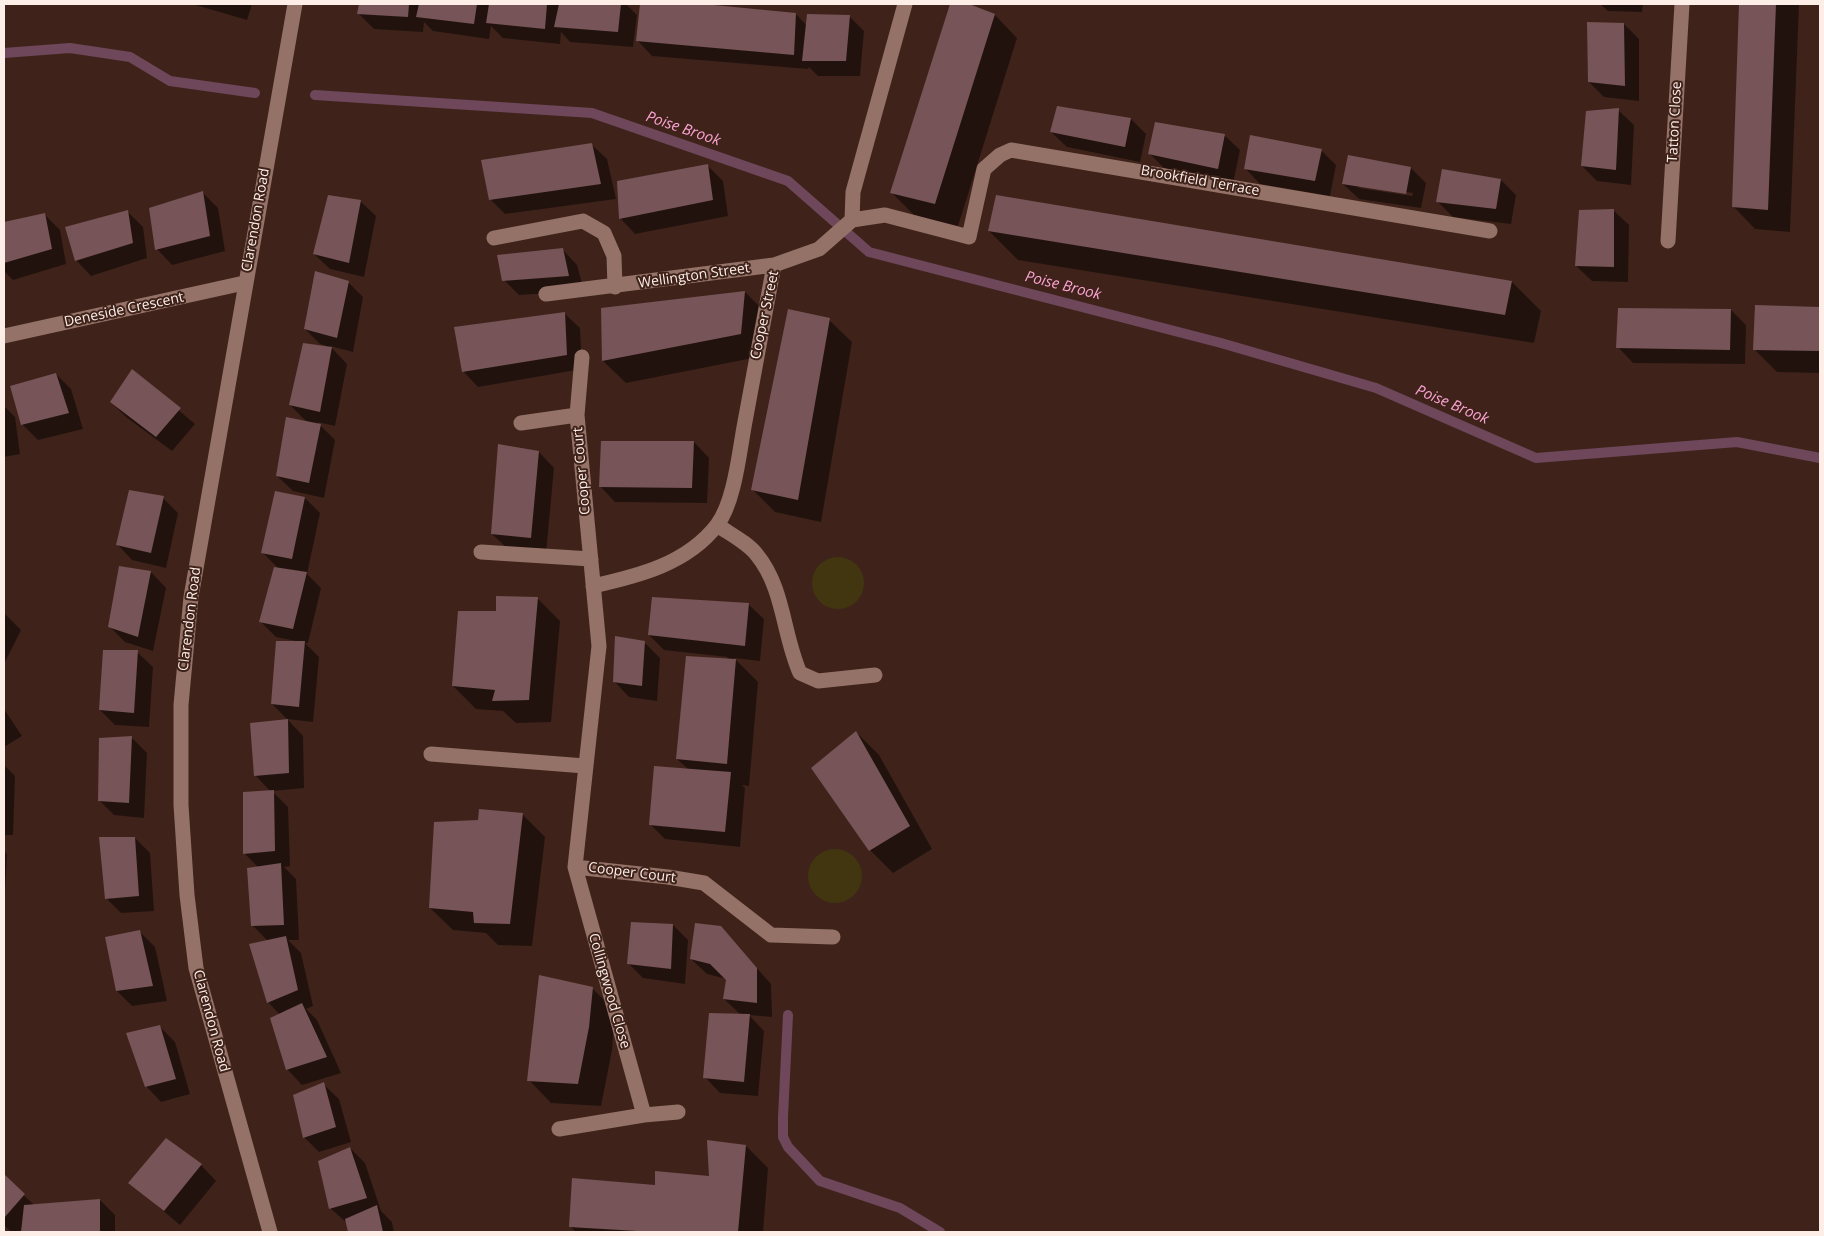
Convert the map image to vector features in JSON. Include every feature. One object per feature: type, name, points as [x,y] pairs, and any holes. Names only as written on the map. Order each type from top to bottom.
[{"type":"street","name":"Clarendon Road","points":[[270,1232],[196,968],[187,895],[181,805],[181,705],[191,597],[244,283],[252,248],[295,4]]},
{"type":"street","points":[[852,220],[853,192],[905,4]]},
{"type":"street","name":"Tatton Close","points":[[1668,241],[1682,4]]},
{"type":"street","name":"Brookfield Terrace","points":[[852,220],[885,215],[969,236],[984,169],[1000,155],[1011,150],[1490,231]]},
{"type":"street","name":"Cooper Street","points":[[717,525],[728,502],[736,469],[774,265],[819,249],[852,220]]},
{"type":"street","points":[[494,238],[583,221],[604,233],[614,256],[615,287]]},
{"type":"street","name":"Wellington Street","points":[[546,294],[615,287],[774,265]]},
{"type":"street","name":"Deneside Crescent","points":[[4,336],[244,283]]},
{"type":"street","name":"Cooper Court","points":[[582,357],[577,415],[599,646],[574,866],[668,876],[704,883],[771,935],[833,937]]},
{"type":"street","name":"Cooper Court","points":[[521,423],[577,415]]},
{"type":"street","points":[[593,586],[643,574],[687,554],[717,525],[756,553],[772,576],[790,651],[800,673],[818,681],[875,675]]},
{"type":"street","points":[[481,552],[590,560]]},
{"type":"street","points":[[430,754],[585,766]]},
{"type":"street","name":"Collingwood Close","points":[[574,866],[644,1115]]},
{"type":"street","points":[[559,1129],[644,1115],[678,1112]]},
{"type":"shaded area","points":[[838,557],[848,559],[856,565],[862,573],[864,583],[862,593],[856,601],[848,607],[838,609],[828,607],[820,601],[814,593],[812,583],[814,573],[820,565],[828,559]]},
{"type":"shaded area","points":[[835,849],[845,851],[854,857],[860,866],[862,876],[860,886],[854,895],[845,901],[835,903],[825,901],[816,895],[810,886],[808,876],[810,866],[816,857],[825,851]]},
{"type":"building","points":[[359,4],[409,4],[408,17],[357,14]]},
{"type":"building","points":[[419,4],[477,4],[474,24],[416,17]]},
{"type":"building","points":[[489,4],[547,4],[545,29],[486,23]]},
{"type":"building","points":[[559,4],[621,4],[618,32],[554,27]]},
{"type":"building","points":[[640,4],[703,4],[796,13],[794,55],[636,41]]},
{"type":"building","points":[[950,4],[969,4],[995,14],[935,204],[890,193]]},
{"type":"building","points":[[1739,4],[1776,4],[1768,210],[1732,207]]},
{"type":"building","points":[[807,14],[850,15],[846,61],[802,61]]},
{"type":"building","points":[[1587,22],[1624,23],[1625,86],[1588,82]]},
{"type":"building","points":[[1057,106],[1131,118],[1125,147],[1050,132]]},
{"type":"building","points":[[1619,108],[1616,170],[1581,166],[1586,111]]},
{"type":"building","points":[[1155,122],[1225,134],[1218,169],[1148,154]]},
{"type":"building","points":[[1250,135],[1322,149],[1315,181],[1244,169]]},
{"type":"building","points":[[592,143],[601,184],[489,200],[481,160]]},
{"type":"building","points":[[1348,155],[1411,167],[1406,194],[1342,184]]},
{"type":"building","points":[[708,164],[713,200],[619,219],[617,181]]},
{"type":"building","points":[[1442,169],[1501,179],[1496,209],[1436,202]]},
{"type":"building","points":[[203,191],[210,236],[155,250],[149,208]]},
{"type":"building","points":[[328,195],[361,200],[349,263],[313,254]]},
{"type":"building","points":[[996,195],[1512,281],[1505,315],[988,231]]},
{"type":"building","points":[[1614,209],[1614,267],[1575,266],[1579,210]]},
{"type":"building","points":[[128,210],[133,243],[75,261],[65,227]]},
{"type":"building","points":[[45,213],[52,249],[4,263],[4,222]]},
{"type":"building","points":[[563,248],[569,276],[502,281],[497,255]]},
{"type":"building","points":[[315,271],[349,281],[337,338],[304,329]]},
{"type":"building","points":[[745,291],[741,334],[602,361],[601,308]]},
{"type":"building","points":[[1755,305],[1820,307],[1820,351],[1753,350]]},
{"type":"building","points":[[1618,308],[1731,309],[1730,350],[1616,348]]},
{"type":"building","points":[[788,309],[830,318],[798,500],[751,490]]},
{"type":"building","points":[[565,312],[567,355],[462,372],[454,327]]},
{"type":"building","points":[[303,343],[332,347],[320,412],[289,405]]},
{"type":"building","points":[[132,369],[181,408],[156,437],[110,402]]},
{"type":"building","points":[[56,373],[69,413],[21,425],[10,386]]},
{"type":"building","points":[[286,417],[321,424],[309,483],[276,476]]},
{"type":"building","points":[[601,441],[694,441],[692,488],[599,487]]},
{"type":"building","points":[[498,444],[539,451],[531,538],[491,534]]},
{"type":"building","points":[[129,490],[164,496],[151,553],[116,545]]},
{"type":"building","points":[[275,491],[305,497],[292,559],[261,553]]},
{"type":"building","points":[[119,566],[151,571],[138,637],[108,627]]},
{"type":"building","points":[[274,567],[307,572],[293,629],[259,622]]},
{"type":"building","points":[[496,596],[538,597],[529,700],[492,701],[495,690],[452,686],[458,611],[496,611]]},
{"type":"building","points":[[652,597],[749,603],[745,646],[648,635]]},
{"type":"building","points":[[615,636],[645,641],[642,686],[613,682]]},
{"type":"building","points":[[276,641],[305,641],[299,707],[271,704]]},
{"type":"building","points":[[103,650],[138,650],[134,713],[99,710]]},
{"type":"building","points":[[686,656],[736,659],[727,764],[676,759]]},
{"type":"building","points":[[288,719],[289,773],[254,776],[250,723]]},
{"type":"building","points":[[856,731],[910,826],[869,851],[811,768]]},
{"type":"building","points":[[132,736],[129,803],[98,801],[99,738]]},
{"type":"building","points":[[654,766],[731,772],[725,832],[649,825]]},
{"type":"building","points":[[274,790],[275,851],[243,854],[243,792]]},
{"type":"building","points":[[479,809],[523,813],[510,924],[474,923],[473,912],[429,908],[434,822],[478,820]]},
{"type":"building","points":[[99,837],[135,837],[139,896],[105,899]]},
{"type":"building","points":[[281,863],[284,925],[251,926],[247,868]]},
{"type":"building","points":[[631,922],[673,924],[671,969],[627,964]]},
{"type":"building","points":[[695,923],[721,926],[757,968],[757,1003],[723,999],[726,980],[710,964],[690,959]]},
{"type":"building","points":[[140,930],[153,986],[116,991],[105,937]]},
{"type":"building","points":[[286,936],[298,990],[267,1003],[249,944]]},
{"type":"building","points":[[539,975],[593,987],[589,1027],[578,1084],[527,1081]]},
{"type":"building","points":[[302,1003],[327,1057],[286,1070],[270,1018]]},
{"type":"building","points":[[709,1013],[750,1014],[744,1082],[703,1078]]},
{"type":"building","points":[[160,1025],[176,1079],[145,1087],[126,1033]]},
{"type":"building","points":[[324,1082],[336,1127],[303,1138],[293,1095]]},
{"type":"building","points":[[166,1138],[202,1164],[164,1211],[128,1183]]},
{"type":"building","points":[[707,1140],[746,1145],[738,1232],[654,1232],[569,1227],[572,1178],[655,1185],[655,1171],[709,1176]]},
{"type":"building","points":[[350,1147],[367,1198],[329,1209],[318,1161]]},
{"type":"building","points":[[4,1174],[25,1194],[4,1218]]},
{"type":"building","points":[[100,1199],[100,1232],[21,1232],[24,1205]]},
{"type":"building","points":[[377,1205],[383,1232],[348,1232],[345,1219]]},
{"type":"waterway","name":"Poise Brook","points":[[4,53],[70,48],[130,57],[170,81],[255,93]]},
{"type":"waterway","name":"Poise Brook","points":[[315,95],[592,113],[788,181],[869,252],[1221,343],[1376,388],[1536,458],[1737,442],[1820,458]]},
{"type":"waterway","points":[[788,1015],[783,1117],[783,1137],[788,1147],[820,1181],[900,1208],[940,1232]]}]
